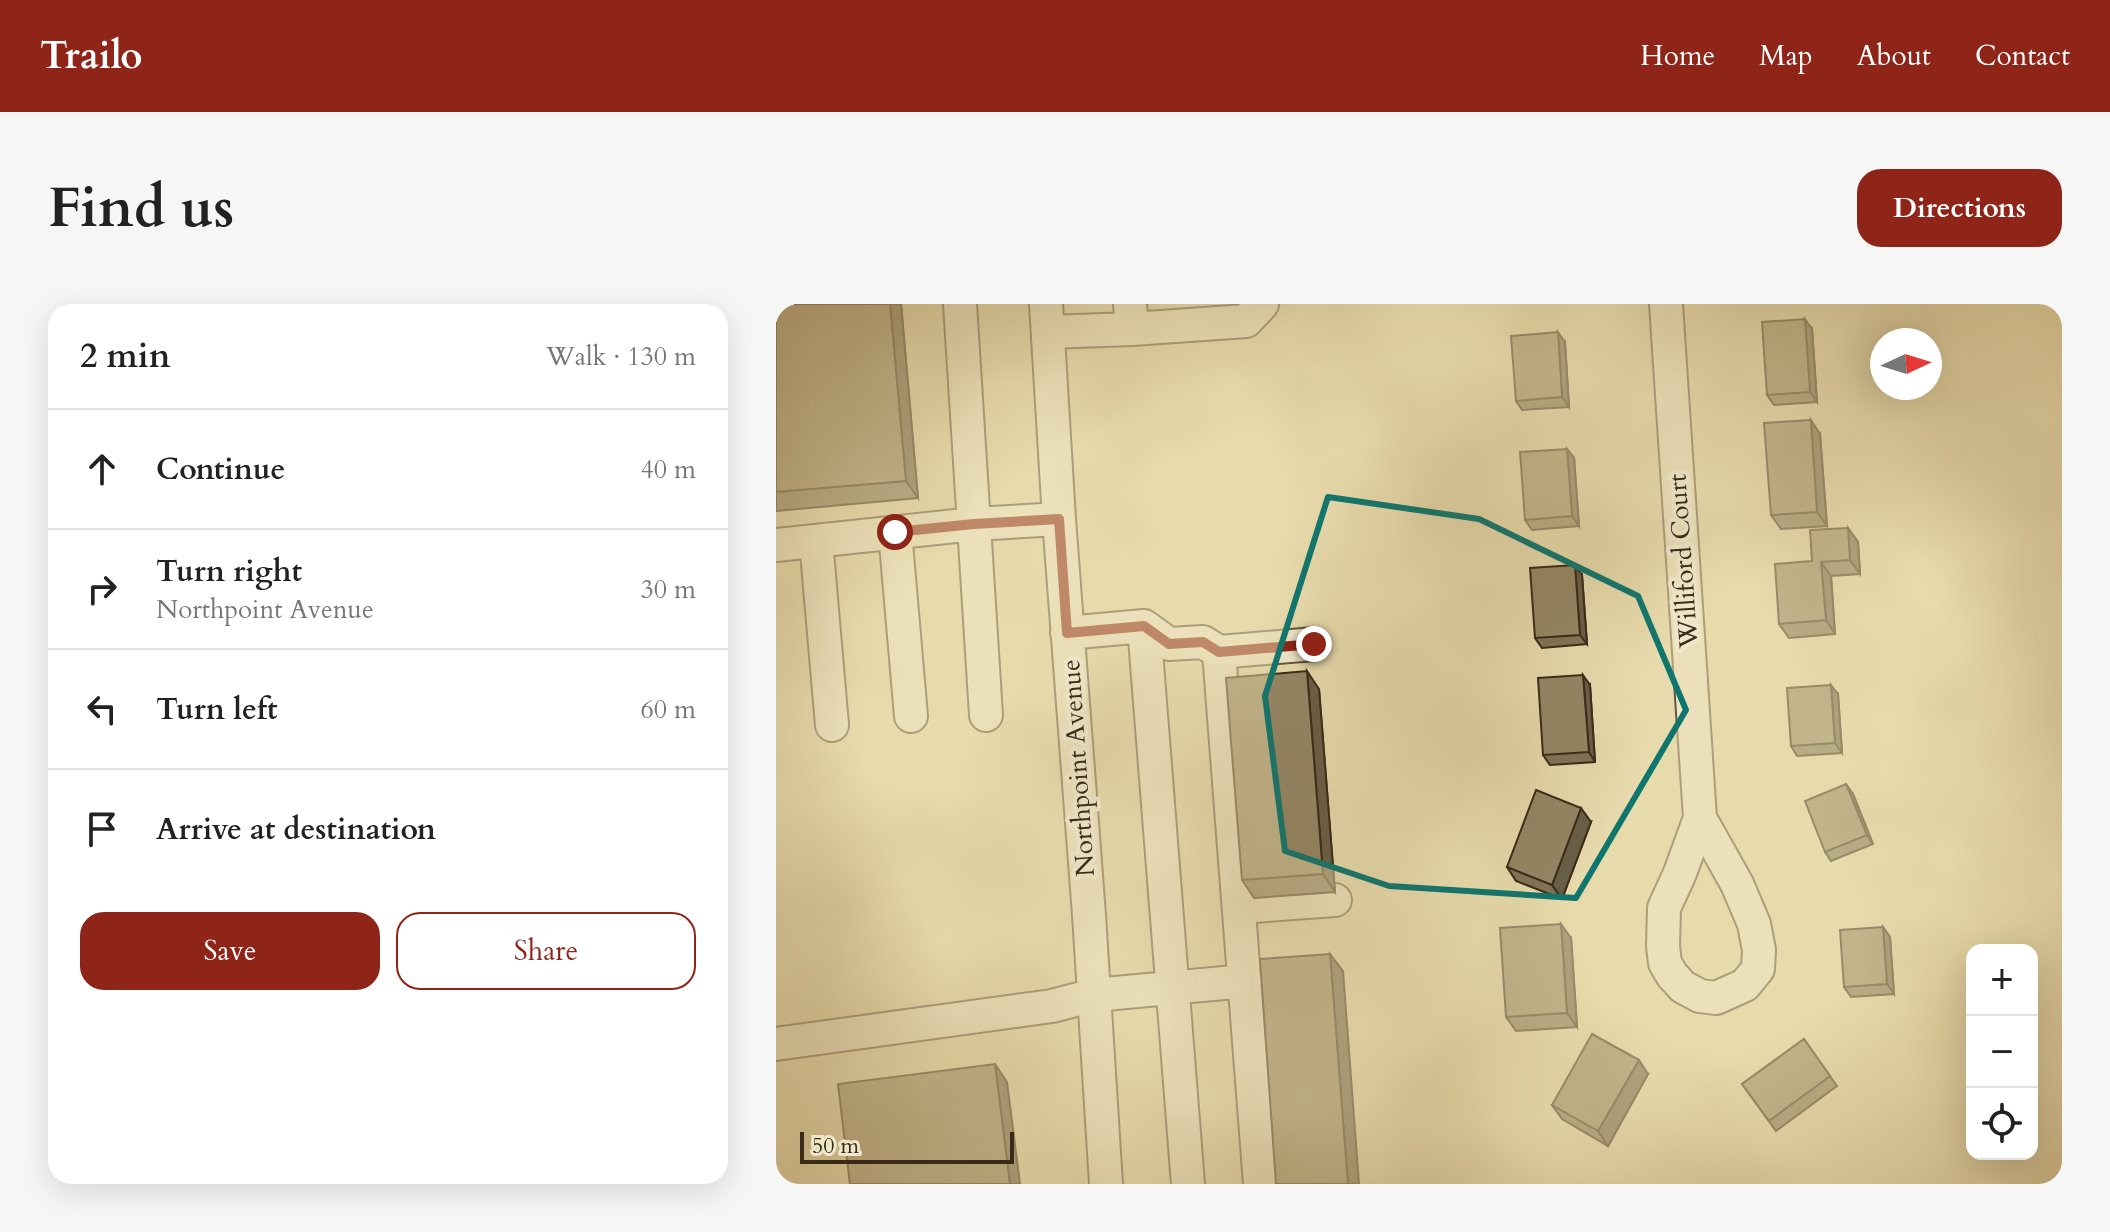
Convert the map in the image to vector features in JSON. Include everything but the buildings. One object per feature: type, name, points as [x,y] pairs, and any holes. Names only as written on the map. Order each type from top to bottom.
[{"type":"street","points":[[960,304],[986,715]]},
{"type":"street","points":[[1047,318],[1131,316],[1246,321],[1262,304]]},
{"type":"street","name":"Williford Court","points":[[1666,304],[1700,818],[1664,908],[1663,946],[1665,963],[1683,987],[1700,996],[1716,998],[1745,985],[1758,969],[1759,950],[1754,924],[1737,884],[1700,818]]},
{"type":"street","name":"Northpoint Avenue","points":[[1047,318],[1106,1184]]},
{"type":"street","points":[[776,545],[974,524],[1059,519]]},
{"type":"street","points":[[895,532],[911,716]]},
{"type":"street","points":[[816,541],[832,725]]},
{"type":"street","points":[[1067,633],[1144,626],[1169,644],[1203,642],[1219,652],[1314,644]]},
{"type":"street","points":[[1144,626],[1188,1184]]},
{"type":"street","points":[[1219,652],[1260,1184]]},
{"type":"street","points":[[1239,907],[1335,900]]},
{"type":"street","points":[[776,1044],[1052,1006],[1094,995],[1245,981]]},
{"type":"highlighted area","points":[[1328,497],[1479,519],[1638,596],[1686,710],[1576,898],[1389,886],[1285,851],[1265,696]]},
{"type":"route","points":[[895,532],[1059,519],[1067,633],[1144,626],[1169,644],[1203,642],[1219,652],[1314,644]]}]
